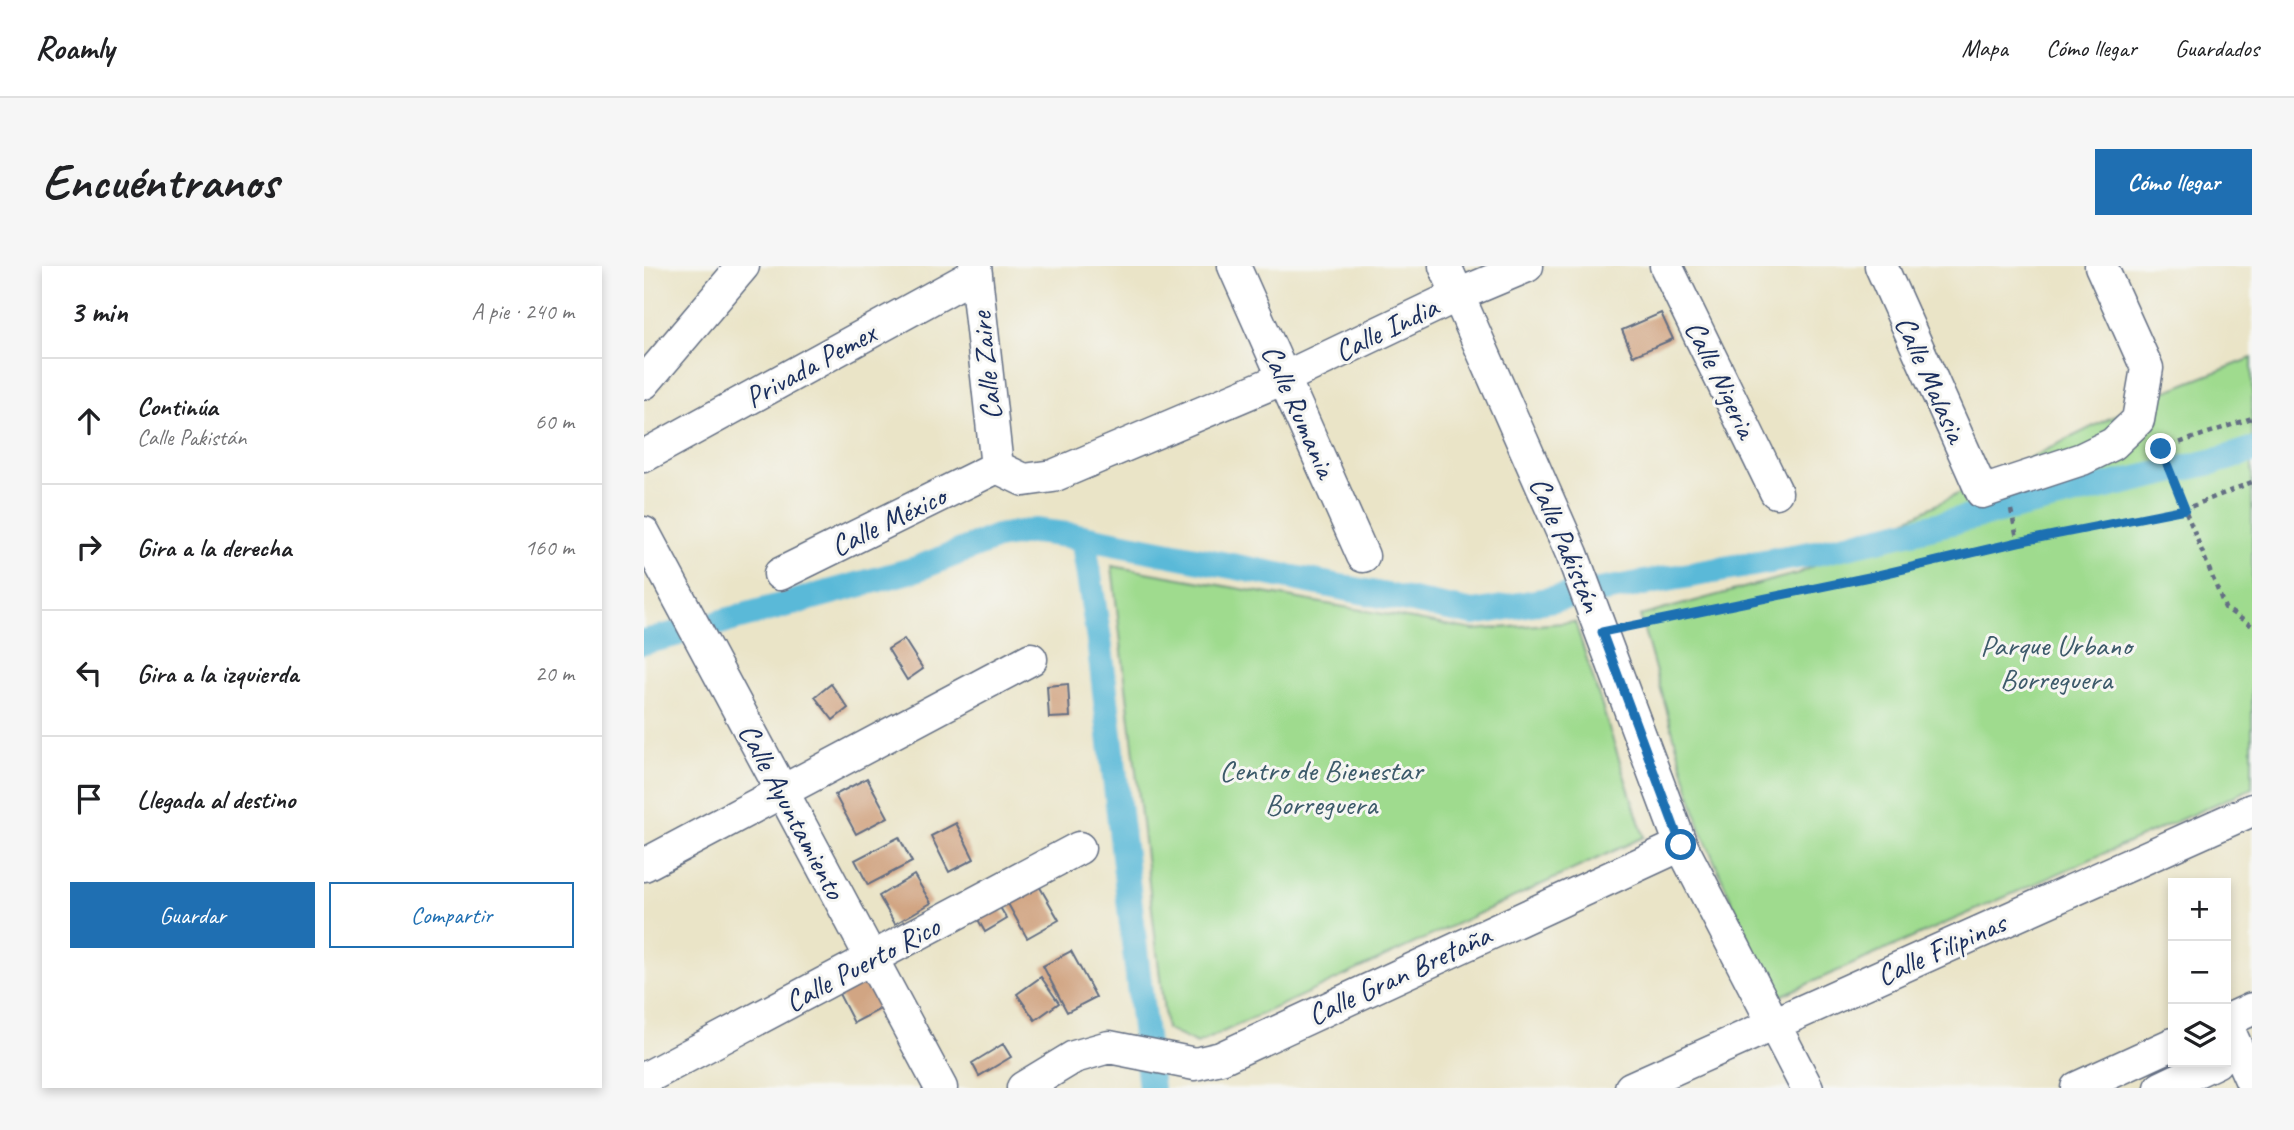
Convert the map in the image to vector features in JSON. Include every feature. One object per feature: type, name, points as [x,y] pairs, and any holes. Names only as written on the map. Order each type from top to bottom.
[{"type":"street","points":[[644,383],[743,266]]},
{"type":"street","name":"Calle Rumania","points":[[1234,266],[1363,556]]},
{"type":"street","name":"Calle Pakistán","points":[[1445,266],[1572,554],[1681,845],[1807,1088]]},
{"type":"street","name":"Calle India","points":[[996,467],[1024,480],[1053,476],[1284,378],[1458,295],[1527,266]]},
{"type":"street","name":"Calle Nigeria","points":[[1666,266],[1776,492]]},
{"type":"street","name":"Calle Malasia","points":[[1881,266],[1993,489]]},
{"type":"street","points":[[1993,489],[2082,459],[2113,444],[2138,420],[2147,368],[2101,266]]},
{"type":"street","name":"Privada Pemex","points":[[644,456],[976,270]]},
{"type":"street","name":"Calle Zaire","points":[[976,270],[996,467]]},
{"type":"street","name":"Calle México","points":[[780,574],[996,467]]},
{"type":"street","name":"Calle Ayuntamiento","points":[[644,533],[941,1088]]},
{"type":"street","points":[[644,865],[1031,659]]},
{"type":"street","name":"Calle Filipinas","points":[[1631,1088],[2252,810]]},
{"type":"street","name":"Calle Gran Bretaña","points":[[1023,1088],[1074,1057],[1109,1047],[1195,1064],[1221,1058],[1681,845]]},
{"type":"street","name":"Calle Puerto Rico","points":[[644,1079],[1079,848]]},
{"type":"street","points":[[2231,1041],[2252,1009]]},
{"type":"street","points":[[2231,1045],[2252,1082]]},
{"type":"street","points":[[2077,1088],[2168,1046]]},
{"type":"street","points":[[2161,1088],[2193,1067]]},
{"type":"path","points":[[2161,449],[2252,418]]},
{"type":"path","points":[[2138,420],[2156,436],[2225,608],[2252,626]]},
{"type":"path","points":[[1597,617],[1874,576],[2018,542],[2185,509],[2252,482]]},
{"type":"path","points":[[1993,489],[2018,542]]},
{"type":"green space","name":"Parque Urbano Borreguera","points":[[2252,358],[2252,788],[1774,999],[1700,828],[1640,616],[1799,573],[2154,396]]},
{"type":"green space","name":"Centro de Bienestar Borreguera","points":[[1112,566],[1474,630],[1575,622],[1644,837],[1197,1044],[1166,1029]]},
{"type":"building","points":[[1661,313],[1673,339],[1633,356],[1622,330]]},
{"type":"building","points":[[904,639],[923,669],[907,680],[888,649]]},
{"type":"building","points":[[831,684],[848,708],[833,720],[815,697]]},
{"type":"building","points":[[1068,684],[1070,717],[1049,718],[1047,686]]},
{"type":"building","points":[[867,778],[888,817],[856,834],[835,795]]},
{"type":"building","points":[[956,823],[974,859],[949,872],[931,836]]},
{"type":"building","points":[[899,837],[912,862],[868,885],[855,860]]},
{"type":"building","points":[[914,875],[931,903],[895,924],[879,896]]},
{"type":"building","points":[[1038,884],[1059,920],[1027,938],[1007,902]]},
{"type":"building","points":[[998,904],[1007,919],[985,932],[976,916]]},
{"type":"building","points":[[1071,951],[1096,997],[1067,1012],[1043,966]]},
{"type":"building","points":[[867,976],[884,1007],[854,1023],[838,992]]},
{"type":"building","points":[[1041,977],[1059,1003],[1035,1020],[1017,994]]},
{"type":"building","points":[[1003,1044],[1011,1057],[979,1076],[972,1063]]},
{"type":"waterway","points":[[718,623],[916,569],[997,537],[1034,531],[1083,537],[1474,613],[1821,552],[2224,459],[2252,450]]},
{"type":"waterway","points":[[1083,537],[1099,640],[1151,1088]]},
{"type":"waterway","points":[[644,642],[676,634]]},
{"type":"route","points":[[1681,845],[1602,632],[1874,576],[2018,542],[2185,509],[2161,449]]}]
